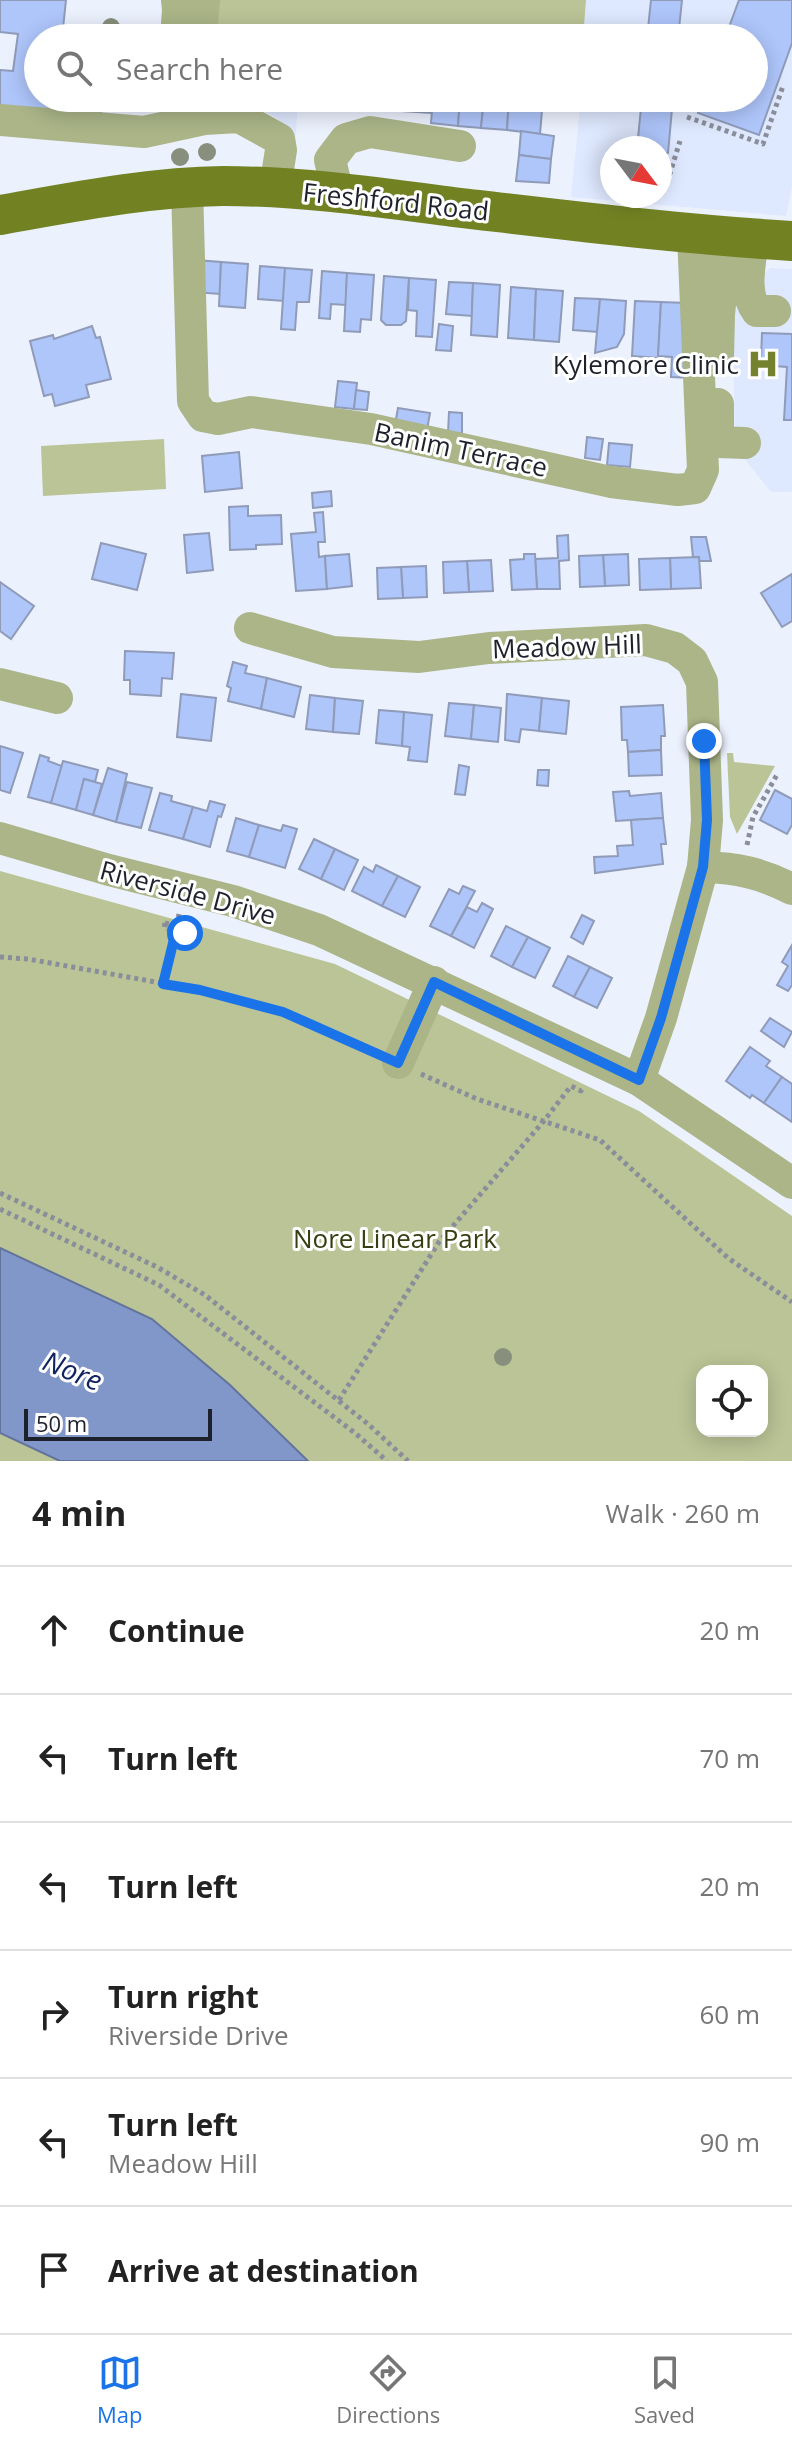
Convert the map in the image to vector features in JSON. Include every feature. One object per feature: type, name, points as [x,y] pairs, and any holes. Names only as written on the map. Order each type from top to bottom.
[{"type":"main road","name":"Freshford Road","points":[[0,215],[113,195],[187,188],[275,188],[724,237],[792,241]]},
{"type":"street","points":[[177,0],[184,24]]},
{"type":"street","points":[[194,24],[204,0]]},
{"type":"street","points":[[0,120],[86,113],[144,132],[189,112]]},
{"type":"street","points":[[216,112],[239,117],[279,139],[281,150],[275,188]]},
{"type":"street","points":[[338,193],[330,160],[346,139],[370,132],[460,146]]},
{"type":"street","name":"Banim Terrace","points":[[187,188],[193,401],[203,416],[218,419],[251,412],[371,429],[611,482],[678,490],[695,488],[703,470],[724,237]]},
{"type":"street","points":[[724,237],[757,311],[775,311]]},
{"type":"street","points":[[724,237],[719,314],[718,442],[745,443]]},
{"type":"street","name":"Meadow Hill","points":[[250,628],[333,652],[419,657],[489,648],[646,640],[675,648],[692,661],[702,682],[707,820],[703,867],[661,1018],[639,1080]]},
{"type":"street","points":[[0,684],[57,698]]},
{"type":"street","name":"Riverside Drive","points":[[0,838],[109,870],[233,901],[319,930],[639,1080],[792,1183]]},
{"type":"street","points":[[703,867],[738,868],[792,889]]},
{"type":"street","points":[[398,1063],[434,982]]},
{"type":"path","points":[[687,117],[763,144],[783,86]]},
{"type":"path","points":[[672,167],[680,141]]},
{"type":"path","points":[[747,850],[753,817],[778,773]]},
{"type":"path","points":[[163,984],[176,931]]},
{"type":"path","points":[[0,957],[28,959],[200,990],[283,1012],[477,1099],[600,1140],[728,1258],[792,1302]]},
{"type":"path","points":[[563,1082],[581,1091],[583,1086]]},
{"type":"path","points":[[339,1400],[439,1242],[571,1086]]},
{"type":"path","points":[[0,1193],[157,1267],[205,1295],[339,1400],[408,1461]]},
{"type":"path","points":[[0,1209],[159,1285],[355,1433],[387,1461]]},
{"type":"shaded area","points":[[189,0],[792,0],[792,187],[786,216],[672,206],[672,136],[600,136],[600,200],[571,197],[580,112],[768,112],[768,24],[190,24]]},
{"type":"shaded area","points":[[266,112],[297,112],[295,151],[286,130],[278,119]]},
{"type":"shaded area","name":"Kylemore Clinic","points":[[770,268],[792,269],[792,492],[771,492],[735,447],[732,276],[757,280]]},
{"type":"green space","points":[[213,0],[586,0],[584,24],[211,24]]},
{"type":"green space","points":[[164,439],[166,489],[43,496],[41,446]]},
{"type":"green space","points":[[727,753],[733,753],[734,762],[775,766],[737,834],[730,817]]},
{"type":"green space","name":"Nore Linear Park","points":[[0,871],[335,964],[639,1111],[792,1216],[792,1461],[308,1461],[230,1386],[152,1319],[0,1248]]},
{"type":"green space","points":[[0,1433],[60,1461],[0,1461]]},
{"type":"water","name":"Nore","points":[[0,1248],[152,1319],[230,1385],[308,1461],[60,1461],[0,1433]]},
{"type":"building","points":[[0,0],[66,0],[63,24],[24,24],[24,109],[0,107],[0,70],[13,71],[18,34],[0,32]]},
{"type":"building","points":[[651,0],[682,0],[679,24],[648,24]]},
{"type":"building","points":[[739,0],[792,0],[792,43],[768,110],[768,24],[730,24]]},
{"type":"building","points":[[432,112],[459,112],[458,126],[431,123]]},
{"type":"building","points":[[459,112],[483,112],[481,128],[458,126]]},
{"type":"building","points":[[483,112],[508,112],[507,130],[481,128]]},
{"type":"building","points":[[508,112],[542,112],[540,134],[507,130]]},
{"type":"building","points":[[641,112],[672,112],[670,136],[638,136]]},
{"type":"building","points":[[698,112],[767,112],[759,135]]},
{"type":"building","points":[[521,131],[554,136],[551,159],[519,155]]},
{"type":"building","points":[[519,155],[551,159],[549,183],[516,181]]},
{"type":"building","points":[[196,260],[221,262],[220,294],[194,292]]},
{"type":"building","points":[[221,262],[248,264],[245,308],[219,306]]},
{"type":"building","points":[[260,266],[285,268],[284,301],[258,299]]},
{"type":"building","points":[[285,268],[312,270],[309,302],[297,302],[295,330],[281,329]]},
{"type":"building","points":[[322,271],[347,273],[346,305],[331,304],[330,319],[319,318]]},
{"type":"building","points":[[347,273],[374,275],[371,320],[361,319],[360,332],[344,331]]},
{"type":"building","points":[[384,276],[409,278],[406,321],[401,325],[386,325],[381,320]]},
{"type":"building","points":[[409,278],[436,280],[432,337],[416,336],[417,311],[408,310]]},
{"type":"building","points":[[449,282],[473,283],[472,316],[446,314]]},
{"type":"building","points":[[473,283],[500,285],[497,337],[471,335]]},
{"type":"building","points":[[511,287],[536,289],[534,340],[508,338]]},
{"type":"building","points":[[536,289],[563,291],[559,342],[534,340]]},
{"type":"building","points":[[575,298],[600,299],[598,332],[573,330]]},
{"type":"building","points":[[600,299],[626,301],[624,334],[617,347],[595,353]]},
{"type":"building","points":[[635,301],[661,302],[658,358],[632,356]]},
{"type":"building","points":[[661,302],[687,303],[691,378],[671,377],[672,357],[658,356]]},
{"type":"building","points":[[439,324],[453,326],[451,351],[436,350]]},
{"type":"building","points":[[92,326],[96,338],[100,337],[111,379],[86,385],[89,397],[55,406],[52,394],[44,396],[30,341],[53,335],[54,339]]},
{"type":"building","points":[[762,333],[792,334],[792,420],[784,420],[787,367],[775,366],[775,359],[761,359]]},
{"type":"building","points":[[338,381],[357,383],[354,409],[335,407]]},
{"type":"building","points":[[356,390],[369,392],[367,410],[354,409]]},
{"type":"building","points":[[398,408],[430,413],[426,435],[394,430]]},
{"type":"building","points":[[449,412],[462,413],[462,433],[448,433]]},
{"type":"building","points":[[587,437],[603,439],[600,460],[585,458]]},
{"type":"building","points":[[609,443],[632,445],[630,467],[607,465]]},
{"type":"building","points":[[239,452],[242,488],[205,492],[202,456]]},
{"type":"building","points":[[331,491],[332,506],[313,508],[312,493]]},
{"type":"building","points":[[248,506],[248,516],[281,515],[282,544],[230,550],[229,507]]},
{"type":"building","points":[[323,512],[325,542],[318,542],[319,557],[325,556],[327,589],[296,591],[291,534],[316,532],[314,513]]},
{"type":"building","points":[[209,533],[213,570],[187,573],[184,535]]},
{"type":"building","points":[[568,535],[569,560],[559,561],[560,589],[537,589],[535,559],[558,558],[557,536]]},
{"type":"building","points":[[691,537],[706,537],[711,561],[699,561],[699,557],[693,557]]},
{"type":"building","points":[[101,543],[146,554],[137,590],[92,579]]},
{"type":"building","points":[[349,554],[352,586],[327,589],[325,556]]},
{"type":"building","points":[[524,554],[535,554],[537,589],[512,590],[510,560],[524,559]]},
{"type":"building","points":[[628,554],[629,585],[605,586],[603,555]]},
{"type":"building","points":[[603,555],[605,586],[580,587],[579,556]]},
{"type":"building","points":[[699,557],[701,588],[671,589],[670,558]]},
{"type":"building","points":[[670,558],[671,589],[640,590],[639,559]]},
{"type":"building","points":[[491,560],[493,591],[469,592],[467,561]]},
{"type":"building","points":[[467,561],[469,592],[444,593],[443,562]]},
{"type":"building","points":[[426,566],[427,597],[403,598],[401,567]]},
{"type":"building","points":[[401,567],[403,598],[378,599],[377,568]]},
{"type":"building","points":[[792,574],[792,621],[782,627],[761,593]]},
{"type":"building","points":[[0,582],[34,606],[11,639],[0,631]]},
{"type":"building","points":[[125,651],[174,653],[172,679],[162,678],[161,696],[130,694],[130,680],[124,680]]},
{"type":"building","points":[[233,662],[247,666],[245,673],[267,678],[261,709],[228,701],[231,688],[227,686]]},
{"type":"building","points":[[267,678],[301,687],[294,717],[261,709]]},
{"type":"building","points":[[181,694],[216,698],[211,741],[177,737]]},
{"type":"building","points":[[507,694],[542,698],[539,731],[521,729],[519,742],[505,740]]},
{"type":"building","points":[[310,695],[335,698],[333,732],[306,729]]},
{"type":"building","points":[[335,698],[363,701],[359,734],[333,732]]},
{"type":"building","points":[[542,698],[569,701],[566,734],[539,731]]},
{"type":"building","points":[[449,703],[474,705],[471,739],[445,736]]},
{"type":"building","points":[[474,705],[501,708],[498,742],[471,739]]},
{"type":"building","points":[[663,705],[665,736],[661,736],[661,750],[628,752],[627,740],[622,740],[621,707]]},
{"type":"building","points":[[379,710],[404,712],[402,746],[376,743]]},
{"type":"building","points":[[404,712],[432,715],[427,762],[408,760],[410,747],[402,746]]},
{"type":"building","points":[[0,746],[23,753],[10,793],[0,790]]},
{"type":"building","points":[[661,750],[662,775],[629,776],[628,752]]},
{"type":"building","points":[[40,755],[62,766],[51,803],[28,797]]},
{"type":"building","points":[[63,761],[98,770],[95,782],[84,779],[76,810],[51,803]]},
{"type":"building","points":[[459,765],[469,767],[465,795],[455,794]]},
{"type":"building","points":[[108,768],[127,774],[116,822],[93,815]]},
{"type":"building","points":[[538,770],[549,770],[548,786],[537,785]]},
{"type":"building","points":[[84,779],[102,784],[93,815],[76,810]]},
{"type":"building","points":[[127,782],[152,788],[141,828],[116,822]]},
{"type":"building","points":[[775,790],[792,799],[792,825],[787,834],[760,820]]},
{"type":"building","points":[[629,791],[630,796],[661,793],[663,818],[616,821],[613,792]]},
{"type":"building","points":[[160,793],[172,796],[171,801],[193,807],[183,839],[149,830]]},
{"type":"building","points":[[210,801],[225,805],[221,817],[218,816],[210,847],[183,839],[193,807],[207,811]]},
{"type":"building","points":[[236,818],[259,825],[249,857],[227,851]]},
{"type":"building","points":[[663,818],[666,844],[661,844],[663,864],[595,873],[594,857],[618,856],[617,846],[633,845],[631,820]]},
{"type":"building","points":[[259,825],[281,831],[283,825],[297,829],[285,868],[249,857]]},
{"type":"building","points":[[314,839],[335,849],[321,879],[299,869]]},
{"type":"building","points":[[335,849],[358,860],[344,890],[321,879]]},
{"type":"building","points":[[376,865],[398,876],[382,906],[352,891],[364,867],[373,872]]},
{"type":"building","points":[[398,876],[420,887],[405,917],[382,906]]},
{"type":"building","points":[[463,886],[475,891],[451,936],[430,926],[449,889],[459,894]]},
{"type":"building","points":[[482,903],[493,909],[474,948],[451,936],[467,907],[477,912]]},
{"type":"building","points":[[582,915],[594,921],[583,944],[571,937]]},
{"type":"building","points":[[506,926],[528,937],[512,967],[491,956]]},
{"type":"building","points":[[528,937],[550,948],[535,978],[512,967]]},
{"type":"building","points":[[792,945],[792,985],[788,991],[777,985],[788,966],[782,962]]},
{"type":"building","points":[[568,956],[590,967],[574,997],[553,986]]},
{"type":"building","points":[[590,967],[612,978],[597,1008],[574,997]]},
{"type":"building","points":[[770,1018],[792,1032],[784,1047],[761,1031]]},
{"type":"building","points":[[750,1047],[770,1061],[766,1066],[782,1077],[764,1103],[752,1095],[750,1098],[726,1081]]},
{"type":"building","points":[[782,1077],[792,1084],[792,1122],[764,1103]]},
{"type":"place","name":"Kylemore Clinic","points":[[763,364]]},
{"type":"route","points":[[185,933],[176,931],[163,984],[200,990],[283,1012],[398,1063],[434,982],[639,1080],[661,1018],[703,867],[707,820],[704,741]]}]
